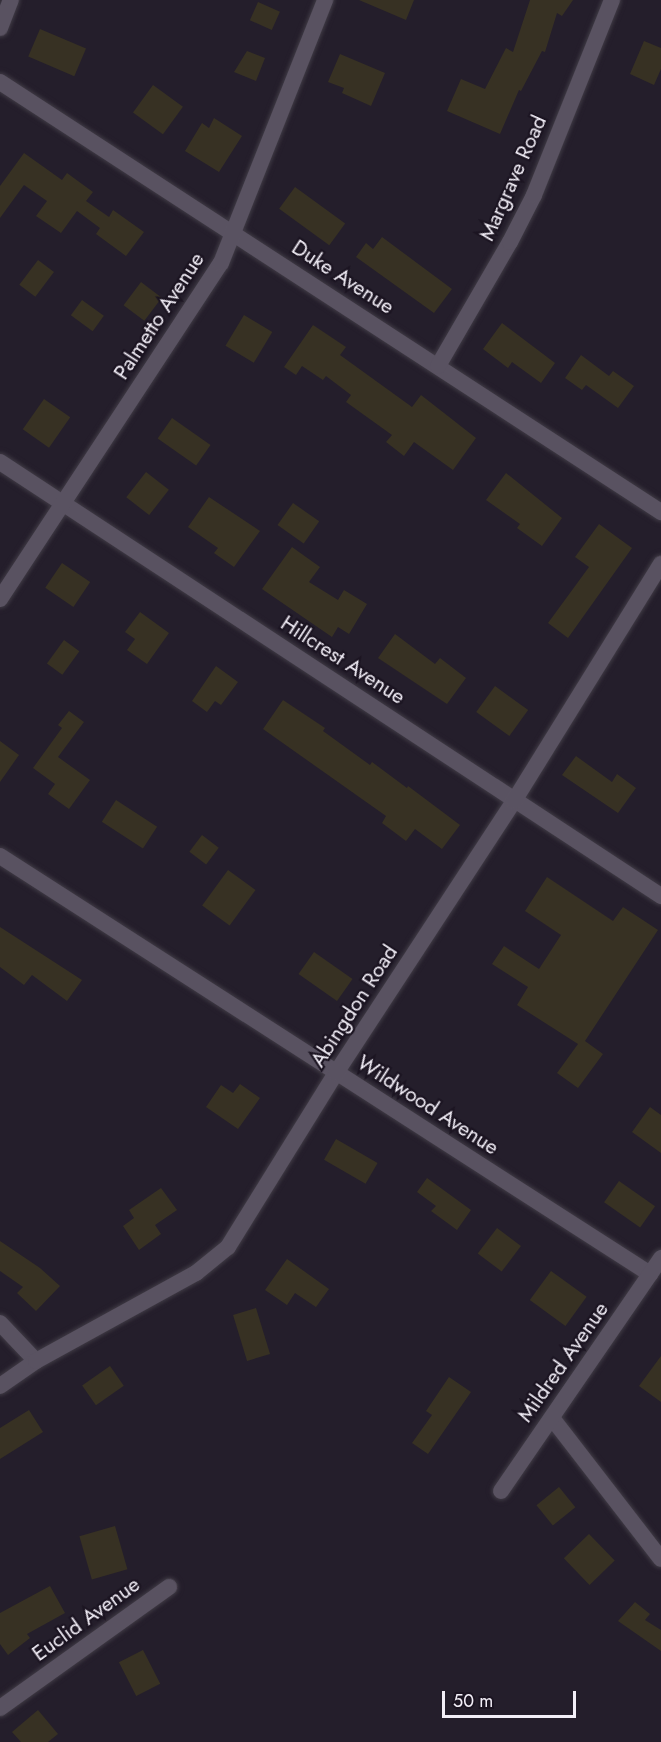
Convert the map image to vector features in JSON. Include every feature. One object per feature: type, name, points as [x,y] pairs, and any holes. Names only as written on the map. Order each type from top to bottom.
[{"type":"street","points":[[0,28],[11,0]]},
{"type":"street","name":"Palmetto Avenue","points":[[0,599],[221,263],[325,0]]},
{"type":"street","name":"Margrave Road","points":[[438,366],[510,242],[534,195],[612,0]]},
{"type":"street","name":"Duke Avenue","points":[[0,81],[661,512]]},
{"type":"street","name":"Hillcrest Avenue","points":[[0,462],[661,896]]},
{"type":"street","name":"Abingdon Road","points":[[0,1386],[36,1361],[196,1273],[228,1247],[336,1073],[514,801],[661,564]]},
{"type":"street","name":"Wildwood Avenue","points":[[0,856],[650,1274]]},
{"type":"street","name":"Mildred Avenue","points":[[501,1491],[661,1258]]},
{"type":"street","points":[[0,1323],[36,1361]]},
{"type":"street","points":[[552,1418],[661,1559]]},
{"type":"street","name":"Euclid Avenue","points":[[0,1708],[169,1587]]},
{"type":"building","points":[[359,0],[414,0],[406,20]]},
{"type":"building","points":[[530,0],[573,0],[562,16],[557,13],[545,52],[542,51],[521,91],[519,90],[500,134],[447,111],[461,79],[485,89],[506,48],[513,52]]},
{"type":"building","points":[[258,2],[280,12],[272,30],[250,20]]},
{"type":"building","points":[[40,29],[86,49],[74,76],[28,57]]},
{"type":"building","points":[[644,41],[661,48],[661,69],[654,85],[630,74]]},
{"type":"building","points":[[247,51],[265,58],[256,81],[234,72]]},
{"type":"building","points":[[340,54],[385,73],[371,106],[342,93],[344,88],[328,82]]},
{"type":"building","points":[[153,85],[183,107],[163,134],[133,113]]},
{"type":"building","points":[[214,118],[242,136],[219,172],[185,151],[202,123],[209,128]]},
{"type":"building","points":[[24,153],[62,180],[67,173],[93,192],[86,201],[109,217],[113,210],[144,232],[126,256],[96,234],[100,228],[77,211],[61,233],[36,216],[47,201],[24,185],[0,218],[0,186]]},
{"type":"building","points":[[295,187],[345,223],[329,245],[279,209]]},
{"type":"building","points":[[382,237],[452,289],[434,313],[356,257],[366,243],[373,249]]},
{"type":"building","points":[[38,260],[54,272],[35,297],[19,285]]},
{"type":"building","points":[[141,282],[162,298],[144,321],[124,305]]},
{"type":"building","points":[[82,300],[104,316],[93,331],[71,315]]},
{"type":"building","points":[[244,315],[272,332],[254,363],[225,346]]},
{"type":"building","points":[[502,323],[555,363],[541,383],[512,362],[508,368],[483,349]]},
{"type":"building","points":[[313,325],[346,347],[340,355],[412,407],[421,395],[476,438],[453,470],[414,442],[404,456],[386,442],[392,435],[346,402],[351,395],[326,376],[323,380],[302,366],[296,375],[284,367]]},
{"type":"building","points":[[581,355],[609,376],[613,371],[634,386],[618,408],[586,385],[582,390],[565,378]]},
{"type":"building","points":[[44,399],[70,417],[49,448],[23,429]]},
{"type":"building","points":[[172,418],[211,445],[196,465],[158,438]]},
{"type":"building","points":[[146,472],[169,490],[149,515],[126,497]]},
{"type":"building","points":[[506,473],[562,518],[542,546],[517,528],[520,524],[486,500]]},
{"type":"building","points":[[209,497],[260,531],[234,567],[214,553],[218,548],[188,527]]},
{"type":"building","points":[[293,503],[319,521],[304,543],[278,525]]},
{"type":"building","points":[[599,524],[632,548],[568,638],[548,623],[589,567],[575,557]]},
{"type":"building","points":[[292,547],[320,567],[309,582],[338,600],[344,590],[367,604],[349,634],[338,627],[332,637],[262,589]]},
{"type":"building","points":[[62,563],[90,582],[73,607],[45,588]]},
{"type":"building","points":[[140,612],[169,633],[147,664],[127,650],[135,639],[125,632]]},
{"type":"building","points":[[395,634],[435,664],[440,658],[466,678],[447,704],[378,658]]},
{"type":"building","points":[[64,640],[79,651],[62,675],[47,663]]},
{"type":"building","points":[[216,666],[238,682],[221,705],[215,701],[207,712],[192,701]]},
{"type":"building","points":[[495,686],[528,710],[509,736],[476,712]]},
{"type":"building","points":[[283,700],[325,728],[323,731],[370,765],[372,762],[407,788],[408,786],[460,825],[442,849],[415,829],[406,841],[382,823],[386,816],[263,729]]},
{"type":"building","points":[[69,711],[84,722],[58,757],[90,780],[69,809],[48,794],[55,784],[33,768],[62,728],[58,725]]},
{"type":"building","points":[[0,741],[19,755],[0,782]]},
{"type":"building","points":[[576,756],[612,782],[617,774],[636,788],[618,813],[562,775]]},
{"type":"building","points":[[116,800],[157,827],[143,848],[102,822]]},
{"type":"building","points":[[202,835],[219,848],[206,864],[189,852]]},
{"type":"building","points":[[228,870],[256,890],[230,926],[202,906]]},
{"type":"building","points":[[547,877],[613,921],[623,907],[658,930],[585,1041],[603,1054],[578,1088],[557,1073],[578,1044],[517,1005],[528,987],[492,964],[504,946],[539,969],[561,935],[525,911]]},
{"type":"building","points":[[0,927],[82,980],[67,1001],[32,975],[24,985],[0,967]]},
{"type":"building","points":[[314,952],[353,979],[337,1001],[299,974]]},
{"type":"building","points":[[240,1084],[260,1098],[238,1129],[206,1107],[221,1085],[233,1093]]},
{"type":"building","points":[[650,1107],[661,1115],[661,1153],[632,1132]]},
{"type":"building","points":[[336,1139],[378,1163],[366,1184],[324,1160]]},
{"type":"building","points":[[427,1178],[471,1210],[457,1230],[431,1211],[436,1206],[417,1192]]},
{"type":"building","points":[[619,1181],[655,1206],[640,1228],[604,1202]]},
{"type":"building","points":[[161,1188],[177,1210],[155,1225],[161,1234],[139,1250],[123,1226],[134,1218],[129,1210]]},
{"type":"building","points":[[497,1228],[521,1246],[502,1272],[478,1254]]},
{"type":"building","points":[[0,1241],[40,1268],[60,1286],[36,1311],[17,1293],[23,1287],[0,1271]]},
{"type":"building","points":[[287,1259],[329,1289],[316,1307],[295,1293],[287,1305],[265,1290]]},
{"type":"building","points":[[551,1271],[587,1297],[565,1326],[530,1300]]},
{"type":"building","points":[[256,1308],[270,1354],[247,1361],[233,1315]]},
{"type":"building","points":[[661,1356],[661,1402],[639,1386]]},
{"type":"building","points":[[110,1366],[124,1386],[96,1405],[82,1386]]},
{"type":"building","points":[[449,1377],[471,1392],[428,1454],[412,1443],[432,1415],[426,1411]]},
{"type":"building","points":[[29,1410],[43,1432],[0,1459],[0,1428]]},
{"type":"building","points":[[559,1487],[575,1507],[553,1525],[536,1505]]},
{"type":"building","points":[[115,1526],[127,1569],[92,1579],[79,1536]]},
{"type":"building","points":[[589,1534],[615,1561],[590,1585],[564,1558]]},
{"type":"building","points":[[50,1586],[65,1613],[27,1634],[30,1638],[8,1655],[0,1644],[0,1613]]},
{"type":"building","points":[[635,1602],[650,1614],[645,1620],[661,1630],[661,1651],[618,1621]]},
{"type":"building","points":[[143,1650],[160,1684],[136,1696],[119,1662]]},
{"type":"building","points":[[38,1710],[58,1734],[48,1742],[21,1742],[12,1732]]}]
